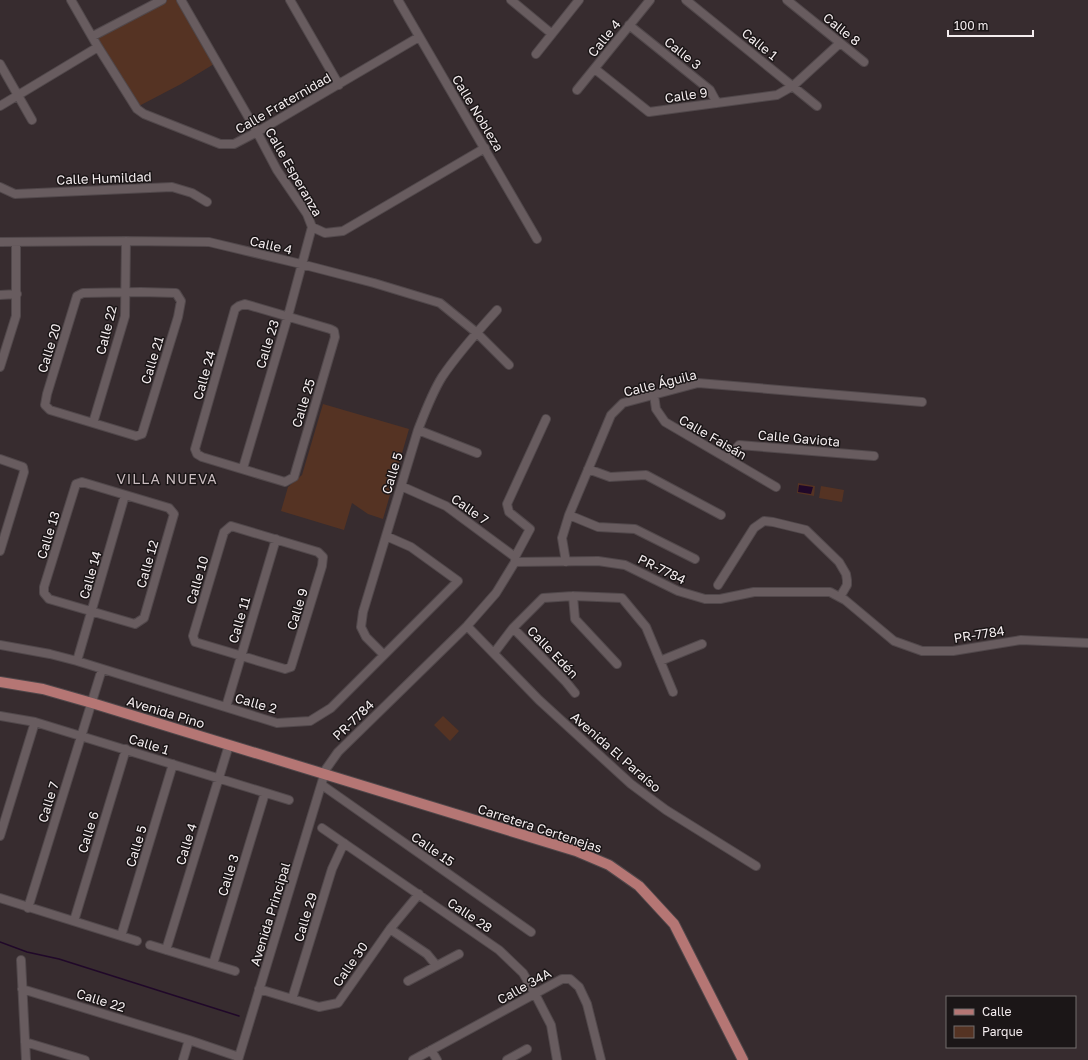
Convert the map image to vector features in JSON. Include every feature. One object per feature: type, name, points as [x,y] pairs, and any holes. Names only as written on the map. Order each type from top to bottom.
[{"type":"main road","name":"Avenida Pino","points":[[0,682],[43,689],[324,774]]},
{"type":"main road","name":"Carretera Certenejas","points":[[324,774],[576,851],[609,865],[639,886],[674,924],[743,1060]]},
{"type":"street","name":"Calle Fraternidad","points":[[72,0],[98,47],[137,109],[144,114],[220,144],[234,144],[257,132],[419,37]]},
{"type":"street","points":[[93,36],[162,0]]},
{"type":"street","name":"Calle Esperanza","points":[[181,0],[257,132],[277,170],[307,214],[312,226],[325,232],[343,231],[485,148]]},
{"type":"street","points":[[290,0],[339,85]]},
{"type":"street","name":"Calle Nobleza","points":[[398,0],[537,239]]},
{"type":"street","points":[[511,0],[552,34]]},
{"type":"street","points":[[536,54],[579,0]]},
{"type":"street","name":"Calle 4","points":[[577,90],[650,0]]},
{"type":"street","name":"Calle 1","points":[[686,0],[818,106]]},
{"type":"street","name":"Calle 8","points":[[787,0],[864,62]]},
{"type":"street","name":"Calle 3","points":[[629,25],[710,90],[717,103]]},
{"type":"street","name":"Calle 9","points":[[594,69],[649,112],[777,95],[793,86],[840,42]]},
{"type":"street","points":[[0,106],[98,47]]},
{"type":"street","points":[[0,64],[32,120]]},
{"type":"street","name":"Calle Humildad","points":[[0,187],[15,194],[172,187],[192,192],[207,202]]},
{"type":"street","name":"Calle 23","points":[[243,468],[288,316],[312,226]]},
{"type":"street","name":"Calle 4","points":[[0,242],[126,240],[209,242],[301,264],[374,283],[440,303],[476,333],[509,365]]},
{"type":"street","name":"Calle 22","points":[[93,423],[125,316],[126,240]]},
{"type":"street","points":[[0,367],[16,316],[16,242]]},
{"type":"street","name":"Calle 20","points":[[93,423],[50,410],[45,404],[47,394],[77,296],[83,293],[126,293]]},
{"type":"street","name":"Calle 21","points":[[93,423],[136,436],[142,434],[178,317],[181,301],[176,293],[126,293]]},
{"type":"street","points":[[0,295],[17,294]]},
{"type":"street","name":"Calle 24","points":[[243,468],[202,457],[197,454],[195,449],[235,309],[245,304],[288,316]]},
{"type":"street","name":"Calle 5","points":[[384,655],[366,637],[361,627],[363,612],[418,430],[426,408],[442,378],[476,333],[497,310]]},
{"type":"street","name":"Calle 25","points":[[243,468],[285,482],[294,477],[317,401],[335,337],[334,332],[330,329],[288,316]]},
{"type":"street","name":"Calle Águila","points":[[566,562],[562,538],[569,515],[611,415],[624,402],[698,383],[922,402]]},
{"type":"street","name":"Calle Faisán","points":[[654,395],[656,409],[665,422],[776,487]]},
{"type":"street","points":[[515,560],[530,529],[510,512],[507,504],[546,419]]},
{"type":"street","points":[[418,430],[477,453]]},
{"type":"street","name":"Calle Gaviota","points":[[728,459],[739,445],[874,456]]},
{"type":"street","points":[[0,459],[23,467],[24,472],[0,551]]},
{"type":"street","points":[[588,469],[610,477],[646,476],[721,516]]},
{"type":"street","name":"Calle 13","points":[[92,610],[50,598],[44,593],[44,587],[76,484],[82,482],[125,495]]},
{"type":"street","name":"Calle 7","points":[[401,486],[446,506],[515,560]]},
{"type":"street","name":"Calle 12","points":[[92,610],[135,624],[144,618],[174,514],[169,508],[125,495]]},
{"type":"street","name":"Calle 14","points":[[77,661],[125,495]]},
{"type":"street","points":[[569,515],[598,527],[635,529],[695,559]]},
{"type":"street","points":[[718,586],[754,528],[764,521],[806,530],[839,562],[846,574],[847,580],[847,584],[840,597]]},
{"type":"street","name":"Calle 10","points":[[241,657],[195,642],[193,636],[224,532],[232,526],[276,539]]},
{"type":"street","name":"Calle 2","points":[[0,645],[50,654],[77,661],[277,723],[310,721],[332,708],[458,581],[411,547],[386,536]]},
{"type":"street","name":"Calle 9","points":[[241,657],[285,669],[292,667],[322,566],[323,557],[318,552],[276,539]]},
{"type":"street","name":"Calle 11","points":[[226,707],[276,539]]},
{"type":"street","name":"PR-7784","points":[[324,774],[338,752],[467,626],[496,593],[515,560],[566,562],[598,561],[625,565],[678,591],[705,599],[720,599],[754,592],[830,592],[845,600],[894,641],[922,652],[953,651],[1021,640],[1088,643]]},
{"type":"street","points":[[573,596],[575,619],[617,664]]},
{"type":"street","points":[[494,654],[513,628],[543,598],[573,596],[622,598],[646,627],[673,692]]},
{"type":"street","name":"Avenida El Paraíso","points":[[467,626],[539,700],[631,784],[666,810],[756,866]]},
{"type":"street","name":"Calle Edén","points":[[513,628],[566,682],[575,694]]},
{"type":"street","points":[[660,661],[702,644]]},
{"type":"street","name":"Calle 7","points":[[28,908],[102,669]]},
{"type":"street","name":"Calle 1","points":[[0,716],[36,722],[81,735],[289,800]]},
{"type":"street","points":[[0,836],[36,722]]},
{"type":"street","name":"Calle 4","points":[[166,950],[229,745]]},
{"type":"street","name":"Calle 6","points":[[74,921],[126,749]]},
{"type":"street","name":"Calle 5","points":[[121,936],[174,764]]},
{"type":"street","name":"Avenida Principal","points":[[238,1058],[322,785],[324,774]]},
{"type":"street","name":"Calle 15","points":[[322,785],[531,932]]},
{"type":"street","name":"Calle 3","points":[[213,964],[265,793]]},
{"type":"street","name":"Calle 28","points":[[322,828],[499,950],[522,973],[535,994],[551,1026],[557,1060]]},
{"type":"street","name":"Calle 29","points":[[292,999],[332,869],[344,842]]},
{"type":"street","name":"Calle 30","points":[[259,990],[319,1007],[338,1003],[390,928],[418,894]]},
{"type":"street","points":[[0,898],[137,941]]},
{"type":"street","points":[[390,928],[427,954],[436,965]]},
{"type":"street","points":[[150,945],[235,972]]},
{"type":"street","points":[[408,981],[459,954]]},
{"type":"street","points":[[21,960],[26,1060]]},
{"type":"street","name":"Calle 34A","points":[[413,1060],[562,979],[570,980],[579,987],[587,1004],[601,1060]]},
{"type":"street","name":"Calle 22","points":[[22,989],[190,1040],[238,1058]]},
{"type":"street","points":[[183,1060],[190,1040]]},
{"type":"street","points":[[25,1042],[85,1060]]},
{"type":"street","points":[[507,1060],[527,1049]]},
{"type":"street","points":[[431,1050],[437,1060]]},
{"type":"green space","points":[[167,0],[176,0],[214,64],[181,84],[139,106],[97,37]]},
{"type":"green space","points":[[323,404],[409,429],[383,519],[368,514],[352,503],[344,530],[281,511],[288,487],[302,475]]},
{"type":"green space","points":[[798,483],[815,486],[814,496],[797,493]]},
{"type":"green space","points":[[821,486],[844,490],[842,502],[819,498]]},
{"type":"green space","points":[[443,716],[459,731],[450,741],[434,725]]},
{"type":"shaded area","points":[[799,485],[813,487],[811,494],[798,492]]},
{"type":"waterway","points":[[0,942],[27,952],[59,959],[239,1016]]},
{"type":"district","name":"VILLA NUEVA","points":[[167,479]]}]
